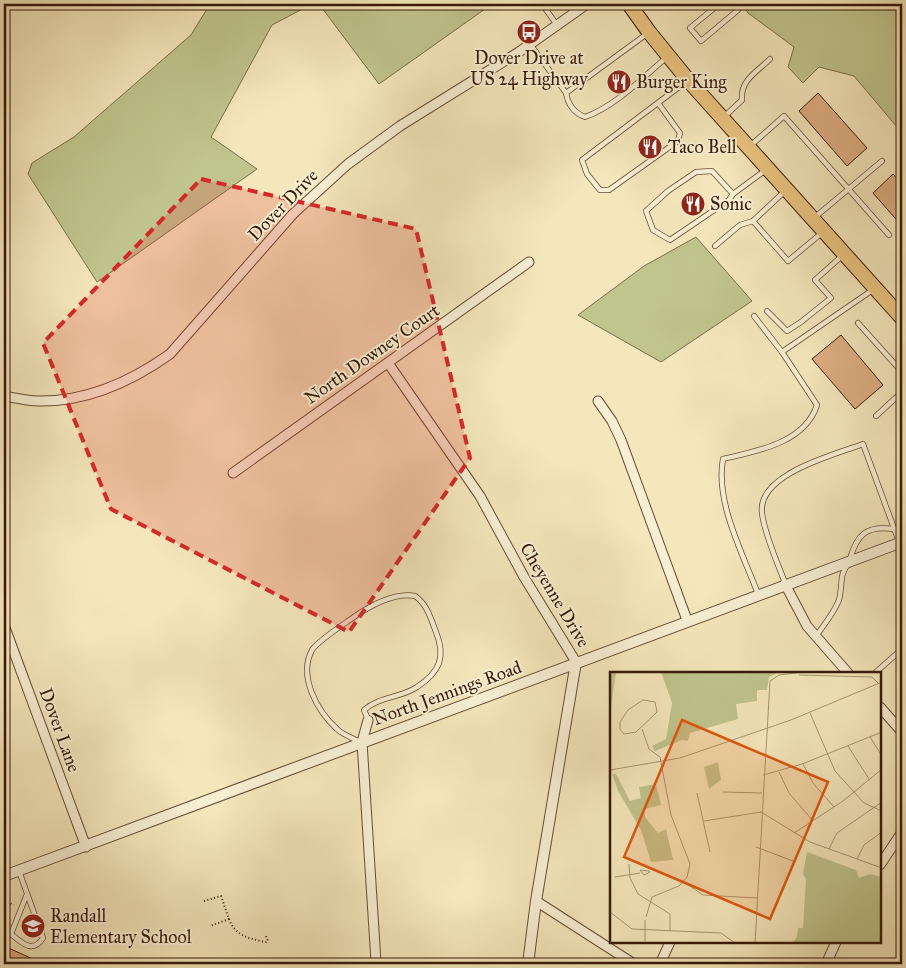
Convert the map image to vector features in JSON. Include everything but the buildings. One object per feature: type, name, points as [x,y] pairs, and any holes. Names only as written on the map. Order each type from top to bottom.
[{"type":"highway","points":[[629,4],[688,80],[875,289],[902,316]]},
{"type":"street","name":"Dover Drive","points":[[4,396],[37,402],[72,398],[117,385],[152,367],[170,354],[293,214],[348,164],[400,126],[530,44],[587,4]]},
{"type":"street","name":"North Downey Court","points":[[233,473],[529,262]]},
{"type":"street","name":"Cheyenne Drive","points":[[388,363],[480,496],[524,577],[576,662],[536,901],[528,964]]},
{"type":"street","points":[[598,401],[612,421],[621,440],[687,620]]},
{"type":"street","name":"North Jennings Road","points":[[4,876],[86,847],[687,620],[849,561],[901,545]]},
{"type":"street","points":[[785,584],[807,626],[845,672]]},
{"type":"street","name":"Dover Lane","points":[[4,625],[86,847]]},
{"type":"street","points":[[881,708],[902,732]]},
{"type":"street","points":[[368,720],[362,742],[376,962]]},
{"type":"street","points":[[881,864],[902,832]]},
{"type":"street","points":[[536,901],[634,964]]},
{"type":"street","points":[[660,964],[670,943]]},
{"type":"street","points":[[826,964],[836,943]]},
{"type":"lane","points":[[542,4],[557,25]]},
{"type":"lane","points":[[719,4],[690,28],[701,42],[738,10],[733,4]]},
{"type":"lane","points":[[566,93],[649,32]]},
{"type":"lane","points":[[530,44],[566,93],[567,101],[578,115],[585,117],[622,95],[668,56]]},
{"type":"lane","points":[[723,118],[742,100],[741,89],[745,83],[770,59]]},
{"type":"lane","points":[[658,103],[678,127],[680,133],[678,141],[609,190],[600,190],[587,174],[582,160],[688,80]]},
{"type":"lane","points":[[749,147],[784,116],[889,235]]},
{"type":"lane","points":[[813,219],[882,160]]},
{"type":"lane","points":[[734,194],[712,171],[696,172],[668,191],[646,211],[653,230],[670,240],[729,200],[768,168]]},
{"type":"lane","points":[[715,246],[740,226],[753,221],[787,190]]},
{"type":"lane","points":[[753,221],[788,261],[824,232]]},
{"type":"lane","points":[[768,311],[787,331],[801,322],[831,298],[815,280],[844,254]]},
{"type":"lane","points":[[782,352],[875,289]]},
{"type":"lane","points":[[754,316],[782,352],[817,405],[814,416],[775,446],[723,459],[720,474],[723,501],[758,594]]},
{"type":"lane","points":[[858,323],[902,372]]},
{"type":"lane","points":[[876,416],[902,392]]},
{"type":"lane","points":[[785,584],[762,514],[763,500],[773,484],[786,475],[863,444],[901,545]]},
{"type":"lane","points":[[816,636],[838,601],[842,574],[849,561],[852,547],[860,537],[870,530],[882,527],[894,528]]},
{"type":"lane","points":[[362,742],[338,730],[328,718],[311,691],[306,666],[313,649],[364,610],[403,595],[415,596],[427,609],[440,641],[442,658],[437,669],[417,688],[372,702],[364,710],[368,720]]},
{"type":"lane","points":[[876,672],[902,648]]},
{"type":"lane","points":[[19,871],[43,938],[38,945],[33,947],[28,946],[11,934],[27,894]]},
{"type":"path","points":[[204,901],[221,896],[229,920],[236,931],[245,938],[266,942],[268,940],[265,934]]},
{"type":"path","points":[[4,901],[14,905]]},
{"type":"path","points":[[210,926],[229,920]]},
{"type":"highlighted area","points":[[201,179],[416,229],[470,458],[349,632],[111,509],[43,343]]},
{"type":"green space","points":[[210,4],[312,4],[272,25],[211,137],[257,169],[97,282],[28,174],[32,163],[74,137],[191,35]]},
{"type":"green space","points":[[319,4],[481,4],[485,9],[379,84]]},
{"type":"green space","points":[[742,4],[902,4],[902,133],[854,76],[819,67],[803,83],[788,67],[794,47],[748,13]]},
{"type":"green space","points":[[696,237],[752,301],[661,362],[578,315],[644,266]]},
{"type":"place","name":"Dover Drive at US 24 Highway","points":[[529,32]]},
{"type":"place","name":"Burger King","points":[[619,82]]},
{"type":"place","name":"Taco Bell","points":[[650,147]]},
{"type":"place","name":"Sonic","points":[[693,204]]},
{"type":"place","name":"Randall Elementary School","points":[[33,926]]}]
